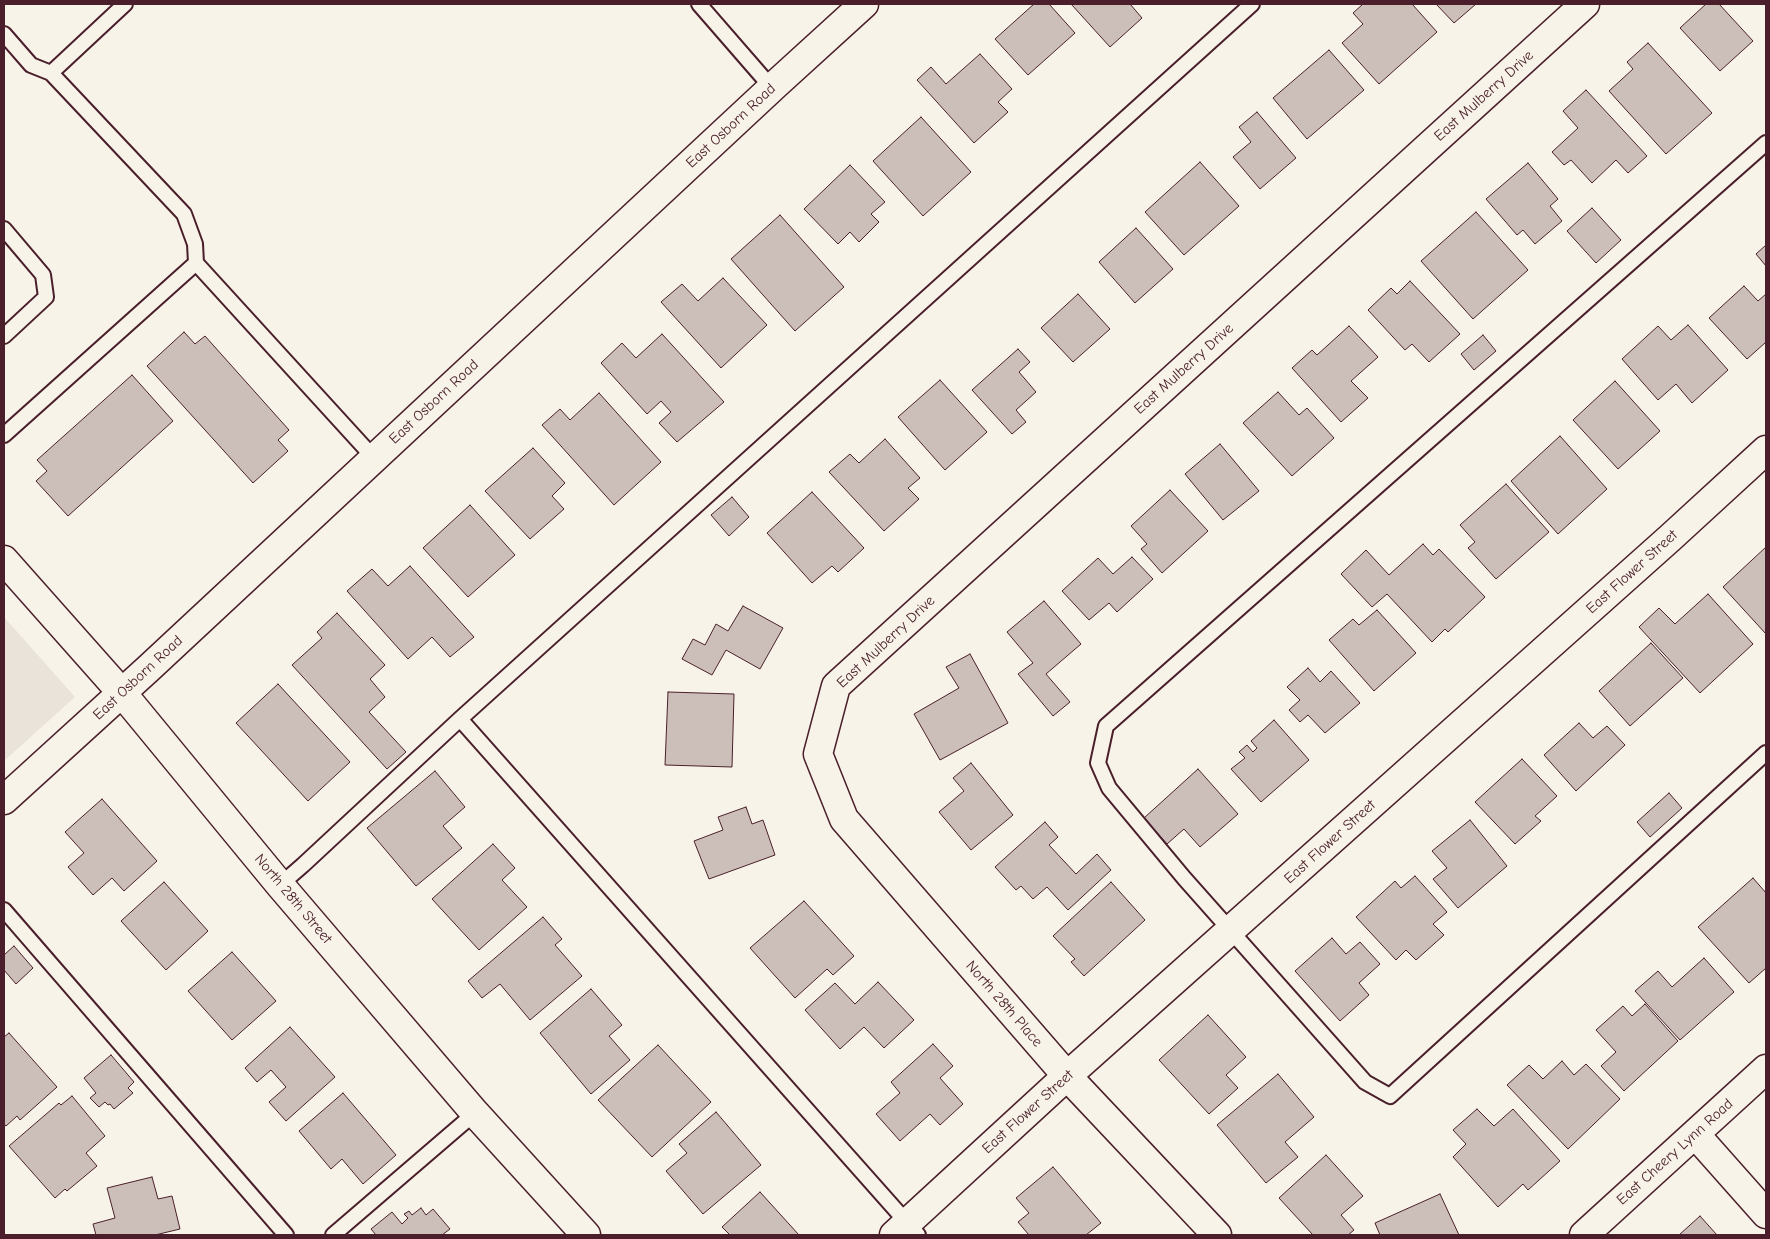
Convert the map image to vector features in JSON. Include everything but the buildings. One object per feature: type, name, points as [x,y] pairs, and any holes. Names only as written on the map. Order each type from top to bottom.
[{"type":"street","name":"East Osborn Road","points":[[4,800],[122,693],[864,4]]},
{"type":"street","name":"East Mulberry Drive","points":[[818,754],[836,686],[1585,4]]},
{"type":"street","name":"East Flower Street","points":[[906,1231],[1067,1076],[1655,552],[1766,450]]},
{"type":"street","name":"North 28th Street","points":[[4,560],[122,693],[280,885],[475,1112],[586,1235]]},
{"type":"street","name":"North 28th Place","points":[[818,754],[844,819],[1067,1076],[1217,1235]]},
{"type":"street","name":"East Cheery Lynn Road","points":[[1584,1235],[1766,1069]]},
{"type":"street","points":[[1695,1134],[1766,1214]]},
{"type":"lane","points":[[50,73],[125,4]]},
{"type":"lane","points":[[699,4],[772,88]]},
{"type":"lane","points":[[280,885],[460,719],[1252,4]]},
{"type":"lane","points":[[4,34],[32,65],[50,73],[184,214],[195,244],[196,264],[374,458]]},
{"type":"lane","points":[[1766,143],[1106,726],[1098,763],[1109,788],[1184,878],[1366,1082],[1390,1096],[1766,753]]},
{"type":"lane","points":[[4,229],[43,275],[46,297],[4,336]]},
{"type":"lane","points":[[4,435],[196,264]]},
{"type":"lane","points":[[460,719],[906,1231]]},
{"type":"lane","points":[[4,910],[286,1235]]},
{"type":"lane","points":[[333,1235],[475,1112]]},
{"type":"shaded area","points":[[4,617],[75,697],[4,761]]}]
